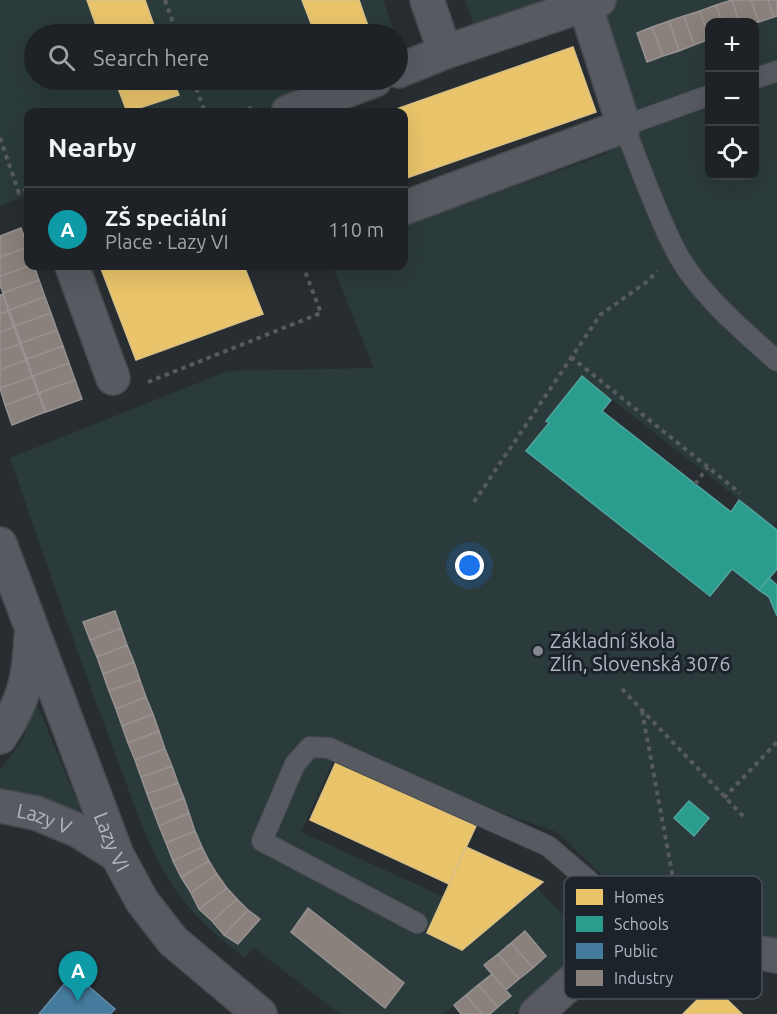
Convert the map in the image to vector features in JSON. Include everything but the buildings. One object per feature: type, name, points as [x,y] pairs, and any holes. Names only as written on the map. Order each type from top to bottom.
[{"type":"street","points":[[427,0],[445,52]]},
{"type":"street","points":[[408,67],[445,52],[592,3],[624,126],[408,207]]},
{"type":"street","points":[[308,108],[351,90]]},
{"type":"street","points":[[74,270],[127,381]]},
{"type":"street","name":"Lazy VI","points":[[0,544],[117,855],[142,901],[173,941],[260,1014]]},
{"type":"street","points":[[0,737],[24,693],[29,674],[31,626]]},
{"type":"street","name":"Lazy V","points":[[0,806],[36,813],[57,821],[77,830],[117,855]]},
{"type":"street","points":[[762,954],[777,956]]},
{"type":"street","points":[[536,1014],[564,990]]},
{"type":"lane","points":[[759,77],[777,71]]},
{"type":"lane","points":[[705,97],[624,126],[675,250],[692,276],[740,328],[777,361]]},
{"type":"lane","points":[[417,923],[262,840],[295,764],[310,747],[329,748],[548,846],[583,876]]},
{"type":"path","points":[[165,0],[173,24]]},
{"type":"path","points":[[197,90],[204,108]]},
{"type":"path","points":[[0,138],[20,193],[24,191]]},
{"type":"path","points":[[474,502],[600,315],[648,281],[675,250]]},
{"type":"path","points":[[127,381],[321,313],[305,270]]},
{"type":"path","points":[[571,357],[740,493]]},
{"type":"path","points":[[695,484],[708,467]]},
{"type":"path","points":[[622,689],[744,818]]},
{"type":"path","points":[[642,711],[661,876]]},
{"type":"path","points":[[724,798],[777,742]]},
{"type":"shaded area","points":[[0,0],[383,0],[391,24],[24,24],[24,90],[318,90],[266,108],[24,108],[24,197],[0,206]]},
{"type":"shaded area","points":[[465,0],[777,0],[777,520],[773,526],[582,376],[546,421],[549,423],[527,451],[710,596],[732,569],[769,597],[777,616],[777,940],[762,938],[762,876],[603,876],[557,832],[335,757],[301,832],[444,897],[427,934],[462,949],[536,887],[564,916],[564,968],[514,1014],[490,1014],[511,996],[506,990],[546,956],[525,931],[484,965],[492,974],[444,1014],[340,1014],[254,948],[245,958],[208,927],[175,889],[154,851],[129,790],[10,458],[228,371],[374,368],[335,270],[408,270],[408,225],[603,155],[621,143],[592,20],[475,28]],"holes":[[[115,611],[195,831],[208,857],[230,889],[260,919],[238,944],[214,923],[194,899],[179,872],[166,843],[85,622]]]},
{"type":"shaded area","points":[[39,709],[80,808],[79,812],[73,814],[0,790],[0,770],[23,739],[32,710]]},
{"type":"place","name":"Základní škola Zlín, Slovenská 3076","points":[[538,651]]},
{"type":"place","name":"ZŠ speciální","points":[[78,1001]]}]
